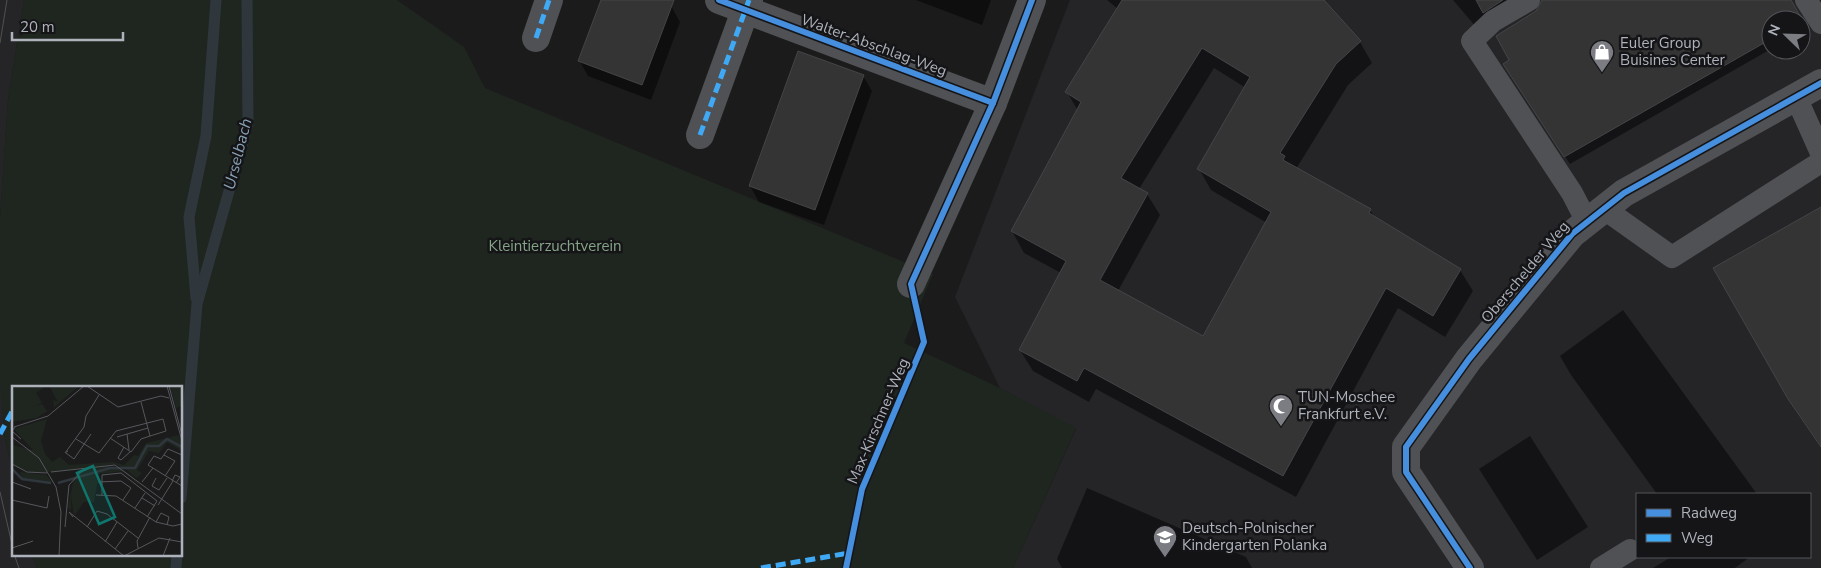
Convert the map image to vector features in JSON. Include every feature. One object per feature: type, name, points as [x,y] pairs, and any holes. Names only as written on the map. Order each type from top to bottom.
[{"type":"street","points":[[536,38],[549,0]]},
{"type":"street","name":"Walter-Abschlag-Weg","points":[[719,0],[747,5],[993,103]]},
{"type":"street","points":[[911,284],[993,103],[1032,0]]},
{"type":"street","points":[[700,135],[747,5]]},
{"type":"street","name":"Oberschelder Weg","points":[[1470,568],[1406,472],[1406,447],[1469,360],[1572,234],[1594,214],[1624,193],[1821,83]]},
{"type":"lane","points":[[1529,0],[1492,21],[1472,41],[1572,193],[1594,214],[1672,257],[1821,162]]},
{"type":"lane","points":[[1806,0],[1821,23]]},
{"type":"lane","points":[[1796,97],[1821,153]]},
{"type":"lane","points":[[1602,568],[1630,550]]},
{"type":"shaded area","points":[[0,0],[24,0],[8,100],[0,219]]},
{"type":"shaded area","points":[[1070,0],[1821,0],[1821,568],[1013,568],[1076,429],[1000,388],[955,297]]},
{"type":"shaded area","points":[[0,373],[5,440],[12,470],[12,556],[33,556],[37,568],[0,568]]},
{"type":"green space","name":"Kleintierzuchtverein","points":[[24,0],[397,0],[464,47],[485,88],[933,274],[904,343],[1000,388],[1076,428],[1013,568],[37,568],[33,556],[182,556],[182,386],[12,386],[12,470],[5,440],[0,383],[0,219],[8,100]]},
{"type":"building","points":[[601,0],[674,0],[642,85],[578,61]]},
{"type":"building","points":[[1122,0],[1324,0],[1361,41],[1336,64],[1280,153],[1285,156],[1283,160],[1371,209],[1369,213],[1461,269],[1433,316],[1386,288],[1283,476],[1084,368],[1077,381],[1019,350],[1066,261],[1011,231],[1081,102],[1065,92]],"holes":[[[1202,48],[1250,77],[1197,169],[1271,212],[1203,336],[1100,280],[1148,193],[1121,178]]]},
{"type":"building","points":[[1476,0],[1503,0],[1483,13]]},
{"type":"building","points":[[1542,0],[1791,0],[1797,10],[1761,10],[1761,45],[1564,157],[1503,64],[1509,60],[1496,36],[1536,11]]},
{"type":"building","points":[[798,51],[864,75],[815,210],[749,186]]},
{"type":"building","points":[[1821,207],[1821,447],[1788,399],[1713,268]]},
{"type":"waterway","name":"Urselbach","points":[[196,298],[189,217],[206,136],[216,0]]},
{"type":"waterway","name":"Urselbach","points":[[182,486],[197,304],[248,124],[247,0]]},
{"type":"waterway","name":"Urselbach","points":[[176,568],[177,556]]},
{"type":"tram line","points":[[0,43],[7,0]]},
{"type":"tram line","points":[[0,492],[12,544]]},
{"type":"tram line","points":[[15,556],[19,568]]},
{"type":"marked path","points":[[536,38],[549,0]]},
{"type":"marked path","points":[[700,135],[749,0]]},
{"type":"marked path","points":[[0,434],[12,412]]},
{"type":"marked path","points":[[761,568],[849,553]]},
{"type":"cycle path","points":[[719,0],[993,103]]},
{"type":"cycle path","name":"Max-Kirschner-Weg","points":[[846,568],[862,489],[924,342],[911,284],[993,103],[1032,0]]},
{"type":"cycle path","points":[[1470,568],[1406,472],[1406,447],[1469,359],[1572,234],[1624,193],[1821,83]]},
{"type":"place","name":"Euler Group Buisines Center","points":[[1602,73]]},
{"type":"place","name":"TUN-Moschee Frankfurt e.V.","points":[[1281,427]]},
{"type":"place","name":"Deutsch-Polnischer Kindergarten Polanka","points":[[1165,558]]}]
